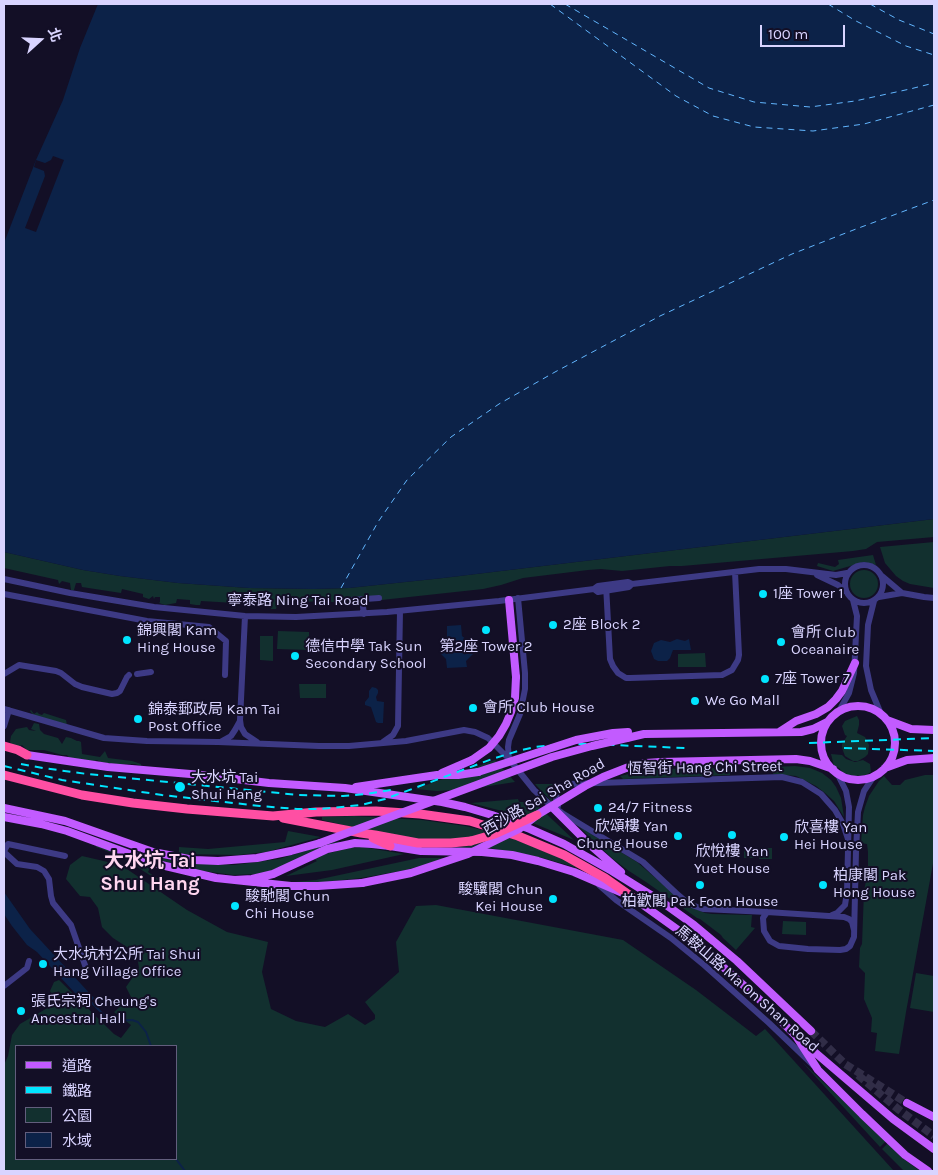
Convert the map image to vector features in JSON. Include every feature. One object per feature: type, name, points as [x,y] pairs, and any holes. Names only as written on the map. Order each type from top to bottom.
[{"type":"highway","points":[[4,746],[27,755]]},
{"type":"highway","name":"馬鞍山路 Ma On Shan Road","points":[[4,750],[27,755]]},
{"type":"highway","name":"馬鞍山路 Ma On Shan Road","points":[[4,774],[60,790],[107,800],[187,809],[273,816],[316,812],[376,811],[420,814],[470,821],[518,836],[564,855],[605,878],[632,897]]},
{"type":"highway","points":[[273,816],[418,843],[440,844],[465,842],[487,837],[537,815]]},
{"type":"highway","points":[[362,833],[390,846]]},
{"type":"main road","points":[[437,775],[472,760],[489,748],[506,724],[513,705],[516,676],[510,600]]},
{"type":"main road","points":[[777,733],[828,707],[842,691],[855,663]]},
{"type":"main road","points":[[885,768],[892,758],[895,740],[887,720],[874,710],[860,706],[839,711],[829,721],[822,734],[822,747],[825,759],[835,771],[848,778],[863,779],[874,776],[885,768],[907,760],[934,758]]},
{"type":"main road","points":[[887,720],[911,729],[934,730]]},
{"type":"main road","points":[[345,788],[399,782],[437,775],[458,775],[478,772],[576,740],[613,733],[627,735],[801,732],[813,729],[829,721]]},
{"type":"main road","name":"西沙路 Sai Sha Road","points":[[128,849],[201,860],[263,858],[320,842],[557,756],[627,735]]},
{"type":"main road","name":"馬鞍山路 Ma On Shan Road","points":[[27,755],[108,768],[345,788],[442,802],[485,812],[558,841],[635,885],[711,939],[761,983],[810,1031]]},
{"type":"main road","name":"西沙路 Sai Sha Road","points":[[128,849],[143,860],[204,876],[282,886],[362,883],[410,874],[468,854],[519,830],[537,815],[603,776],[646,763],[796,759],[810,761],[835,771]]},
{"type":"main road","points":[[4,808],[65,821],[128,849]]},
{"type":"main road","points":[[553,808],[588,843],[635,885]]},
{"type":"main road","points":[[4,818],[41,824],[128,849]]},
{"type":"main road","name":"馬鞍山路 Ma On Shan Road","points":[[234,880],[252,879],[273,874],[319,852],[338,846],[364,843],[421,852],[482,852],[512,856],[557,866],[585,877],[632,897],[678,930],[722,966],[796,1036],[818,1070],[910,1160],[928,1171]]},
{"type":"main road","points":[[796,1036],[887,1114],[934,1148]]},
{"type":"main road","points":[[907,1102],[934,1117]]},
{"type":"street","points":[[839,711],[849,693],[855,663],[857,616],[853,600],[846,592],[844,586],[847,573],[856,566],[868,565],[873,567],[902,593]]},
{"type":"street","name":"寧泰路 Ning Tai Road","points":[[4,580],[154,607],[245,616],[296,616],[364,614],[510,600],[594,589],[598,592],[606,588],[629,587],[632,584],[777,568],[836,575],[847,573]]},
{"type":"street","points":[[606,588],[610,658],[618,673],[626,678],[722,675],[732,670],[739,655],[736,572]]},
{"type":"street","name":"寧泰路 Ning Tai Road","points":[[811,572],[838,585],[846,592]]},
{"type":"street","points":[[881,575],[883,586],[876,598],[868,625],[866,666],[871,690],[881,714]]},
{"type":"street","points":[[853,600],[864,604],[876,598],[902,593],[934,598]]},
{"type":"street","points":[[4,594],[147,621],[209,627],[226,641],[225,675]]},
{"type":"street","points":[[351,600],[379,598]]},
{"type":"street","points":[[509,759],[509,740],[520,714],[525,690],[518,598]]},
{"type":"street","points":[[362,599],[364,614]]},
{"type":"street","points":[[380,744],[391,737],[398,726],[400,611]]},
{"type":"street","points":[[245,616],[240,720],[243,732],[260,744]]},
{"type":"street","points":[[4,674],[19,665],[56,671],[82,687],[112,694],[120,691],[127,676],[130,675]]},
{"type":"street","points":[[137,674],[151,672]]},
{"type":"street","points":[[4,726],[6,709],[104,738],[117,740],[319,746],[380,744],[469,730],[488,738],[509,759],[534,790],[553,808],[643,862],[683,899],[696,907],[702,909],[847,917],[852,922],[854,930]]},
{"type":"street","points":[[218,742],[231,736],[240,720]]},
{"type":"street","points":[[828,916],[842,910],[847,899],[848,798],[842,781],[835,771]]},
{"type":"street","points":[[767,912],[763,918],[764,931],[770,941],[779,946],[808,949],[846,949],[850,946],[854,940],[858,812],[864,791],[874,776]]},
{"type":"street","name":"恆智街 Hang Chi Street","points":[[562,813],[556,801],[556,795],[561,787],[568,784],[782,777],[802,782],[821,794],[836,810],[848,839]]},
{"type":"street","points":[[65,856],[8,844],[4,852],[17,864],[37,867],[44,871],[48,879],[53,903],[71,925],[86,968]]},
{"type":"street","name":"馬鞍山路 Ma On Shan Road","points":[[585,877],[671,938],[704,965],[818,1070]]},
{"type":"street","points":[[4,986],[27,968],[29,961]]},
{"type":"green space","points":[[934,519],[934,537],[877,542],[866,549],[853,551],[622,571],[588,570],[523,578],[483,589],[363,602],[301,602],[277,605],[276,609],[271,609],[270,605],[201,601],[200,605],[196,605],[190,604],[190,600],[177,599],[176,603],[165,605],[159,603],[160,597],[155,597],[154,599],[153,596],[149,599],[143,597],[143,594],[122,589],[121,593],[82,587],[81,583],[76,583],[74,590],[71,590],[70,583],[62,581],[59,584],[58,580],[4,568],[4,552],[83,570],[178,583],[249,588],[349,588]]},
{"type":"green space","points":[[934,542],[934,588],[910,584],[896,576],[885,563],[880,547]]},
{"type":"green space","points":[[873,555],[876,565],[864,562],[833,571],[817,566],[818,563],[835,567],[839,564],[838,560]]},
{"type":"green space","points":[[864,570],[874,574],[878,584],[874,594],[864,598],[854,594],[850,584],[854,574]]},
{"type":"green space","points":[[278,631],[309,632],[309,650],[277,649]]},
{"type":"green space","points":[[260,636],[273,636],[273,661],[260,660]]},
{"type":"green space","points":[[705,653],[706,667],[678,667],[678,654]]},
{"type":"green space","points":[[299,684],[326,684],[326,698],[300,698]]},
{"type":"green space","points":[[31,710],[34,714],[37,712],[42,715],[44,713],[66,720],[67,725],[36,718]]},
{"type":"green space","points":[[857,716],[859,725],[857,733],[865,737],[869,745],[868,754],[865,757],[858,761],[853,761],[845,756],[842,748],[842,744],[847,736],[842,726],[845,721]]},
{"type":"green space","points":[[34,723],[39,724],[40,730],[44,734],[58,738],[62,744],[66,737],[81,742],[82,754],[100,757],[105,751],[108,758],[132,761],[141,764],[141,766],[100,762],[97,760],[93,762],[69,758],[67,755],[44,750],[27,750],[22,745],[13,746],[10,742],[11,736],[16,729],[27,727],[29,730],[36,731],[31,729]]},
{"type":"green space","points":[[831,754],[842,755],[846,759],[855,762],[863,760],[870,764],[871,772],[866,775],[845,775],[839,768],[834,766]]},
{"type":"green space","points":[[495,760],[515,782],[470,789],[437,791],[415,789]]},
{"type":"green space","points":[[795,766],[810,768],[822,773],[831,780],[841,798],[844,817],[834,801],[816,786],[796,776],[773,774],[773,767]]},
{"type":"green space","points":[[730,768],[730,775],[623,779],[620,776],[657,769]]},
{"type":"green space","points":[[925,775],[934,775],[934,858],[899,1054],[875,1051],[877,1033],[871,1032],[872,1018],[864,999],[865,973],[859,967],[864,891],[868,871],[867,844],[861,843],[863,815],[869,796],[884,776],[892,785],[900,785],[905,780]]},
{"type":"green space","points":[[535,784],[557,784],[551,793],[553,803]]},
{"type":"green space","points":[[518,799],[519,802],[536,804],[574,840],[506,812],[471,803]]},
{"type":"green space","points":[[354,816],[422,820],[491,832],[564,859],[581,869],[543,858],[508,851],[489,848],[453,848],[487,841],[468,838],[425,840],[378,833],[322,820],[322,817]]},
{"type":"green space","points":[[578,826],[637,862],[682,901],[705,913],[752,915],[751,927],[755,928],[736,950],[721,935],[700,919],[613,859]]},
{"type":"green space","points":[[288,831],[321,837],[266,852],[238,855],[179,854],[179,847],[208,849],[285,842]]},
{"type":"green space","points":[[335,842],[342,842],[270,871],[257,874],[233,875],[189,869],[154,859],[154,857],[189,863],[234,865],[279,859]]},
{"type":"green space","points":[[96,844],[151,866],[148,872],[163,882],[120,856],[96,847]]},
{"type":"green space","points":[[362,847],[404,854],[332,870],[286,876],[317,861],[314,859],[325,854]]},
{"type":"green space","points":[[744,848],[756,848],[756,858],[744,858]]},
{"type":"green space","points":[[759,848],[772,848],[772,859],[759,859]]},
{"type":"green space","points":[[82,856],[121,865],[187,910],[227,932],[268,942],[262,972],[271,1009],[296,1021],[325,1027],[348,1014],[365,1025],[375,1019],[375,1015],[365,1002],[399,972],[396,942],[416,906],[436,905],[623,940],[696,990],[756,1036],[765,1029],[894,1171],[4,1171],[4,1065],[8,1056],[12,1035],[20,1024],[56,1003],[50,991],[54,982],[59,980],[114,1034],[121,1038],[131,1025],[114,1012],[131,997],[126,987],[139,968],[137,956],[102,927],[98,908],[90,897],[80,896],[66,879],[70,865]]},
{"type":"green space","points":[[419,858],[447,858],[406,870],[361,878],[315,883],[285,883],[316,880]]},
{"type":"green space","points":[[783,921],[806,922],[806,935],[782,934]]},
{"type":"green space","points":[[916,973],[934,976],[934,1012],[910,1008]]},
{"type":"green space","points":[[802,1062],[886,1141],[880,1147]]},
{"type":"green space","points":[[888,1143],[901,1157],[920,1171],[904,1171],[882,1149]]},
{"type":"water","points":[[98,4],[934,4],[934,519],[349,588],[249,588],[178,583],[83,570],[4,552],[4,243],[36,160],[63,100],[80,48]]},
{"type":"water","points":[[461,625],[462,636],[467,640],[465,641],[465,647],[473,654],[466,661],[467,667],[447,668],[446,659],[440,653],[440,647],[447,638],[447,626]]},
{"type":"water","points":[[677,639],[685,641],[689,639],[691,650],[673,650],[667,661],[654,659],[651,651],[654,643],[661,640],[670,642]]},
{"type":"water","points":[[372,687],[378,690],[377,701],[384,702],[383,723],[376,722],[371,707],[365,705]]},
{"type":"water","points":[[4,892],[30,929],[94,998],[87,1006],[37,952],[27,945],[12,926],[4,914]]},
{"type":"pier","points":[[53,156],[64,160],[36,232],[25,228],[45,176],[44,171],[34,167],[36,160],[45,163],[51,160]]},
{"type":"waterway","points":[[89,1000],[104,1015],[114,1021],[132,1020],[138,1022],[146,1032],[151,1045]]},
{"type":"waterway","points":[[177,1160],[185,1171]]},
{"type":"ferry route","points":[[550,4],[676,96],[713,116],[754,127],[813,131],[864,124],[934,105]]},
{"type":"ferry route","points":[[565,4],[709,88],[754,102],[810,107],[855,101],[934,83]]},
{"type":"ferry route","points":[[828,4],[856,21],[906,46],[934,55]]},
{"type":"ferry route","points":[[870,4],[899,20],[934,34]]},
{"type":"ferry route","points":[[341,588],[378,522],[407,480],[451,437],[499,404],[660,316],[792,254],[934,200]]},
{"type":"tunnel","points":[[811,1031],[845,1064],[907,1103]]},
{"type":"tunnel","points":[[858,1075],[934,1136]]},
{"type":"railway","points":[[809,743],[934,738]]},
{"type":"railway","points":[[4,766],[62,780],[162,795],[260,806],[321,809],[361,805],[385,799],[492,759],[535,747],[587,744],[685,748]]},
{"type":"railway","points":[[844,748],[934,751]]},
{"type":"railway","points":[[21,764],[87,774],[299,795],[343,796],[391,790]]},
{"type":"place","name":"1座 Tower 1","points":[[763,594]]},
{"type":"place","name":"2座 Block 2","points":[[553,625]]},
{"type":"place","name":"第2座 Tower 2","points":[[486,630]]},
{"type":"place","name":"錦興閣 Kam Hing House","points":[[127,640]]},
{"type":"place","name":"會所 Club Oceanaire","points":[[781,642]]},
{"type":"place","name":"德信中學 Tak Sun Secondary School","points":[[295,656]]},
{"type":"place","name":"7座 Tower 7","points":[[765,679]]},
{"type":"place","name":"We Go Mall","points":[[695,701]]},
{"type":"place","name":"會所 Club House","points":[[473,708]]},
{"type":"place","name":"錦泰郵政局 Kam Tai Post Office","points":[[138,719]]},
{"type":"place","name":"大水坑 Tai Shui Hang","points":[[180,787]]},
{"type":"place","name":"24/7 Fitness","points":[[598,808]]},
{"type":"place","name":"欣悅樓 Yan Yuet House","points":[[732,835]]},
{"type":"place","name":"欣頌樓 Yan Chung House","points":[[678,836]]},
{"type":"place","name":"欣喜樓 Yan Hei House","points":[[784,837]]},
{"type":"place","name":"柏歡閣 Pak Foon House","points":[[700,885]]},
{"type":"place","name":"柏康閣 Pak Hong House","points":[[823,885]]},
{"type":"place","name":"駿驥閣 Chun Kei House","points":[[553,899]]},
{"type":"place","name":"駿馳閣 Chun Chi House","points":[[235,906]]},
{"type":"place","name":"大水坑村公所 Tai Shui Hang Village Office","points":[[43,964]]},
{"type":"place","name":"張氏宗祠 Cheung's Ancestral Hall","points":[[21,1011]]},
{"type":"district","name":"大水坑 Tai Shui Hang","points":[[150,872]]}]
